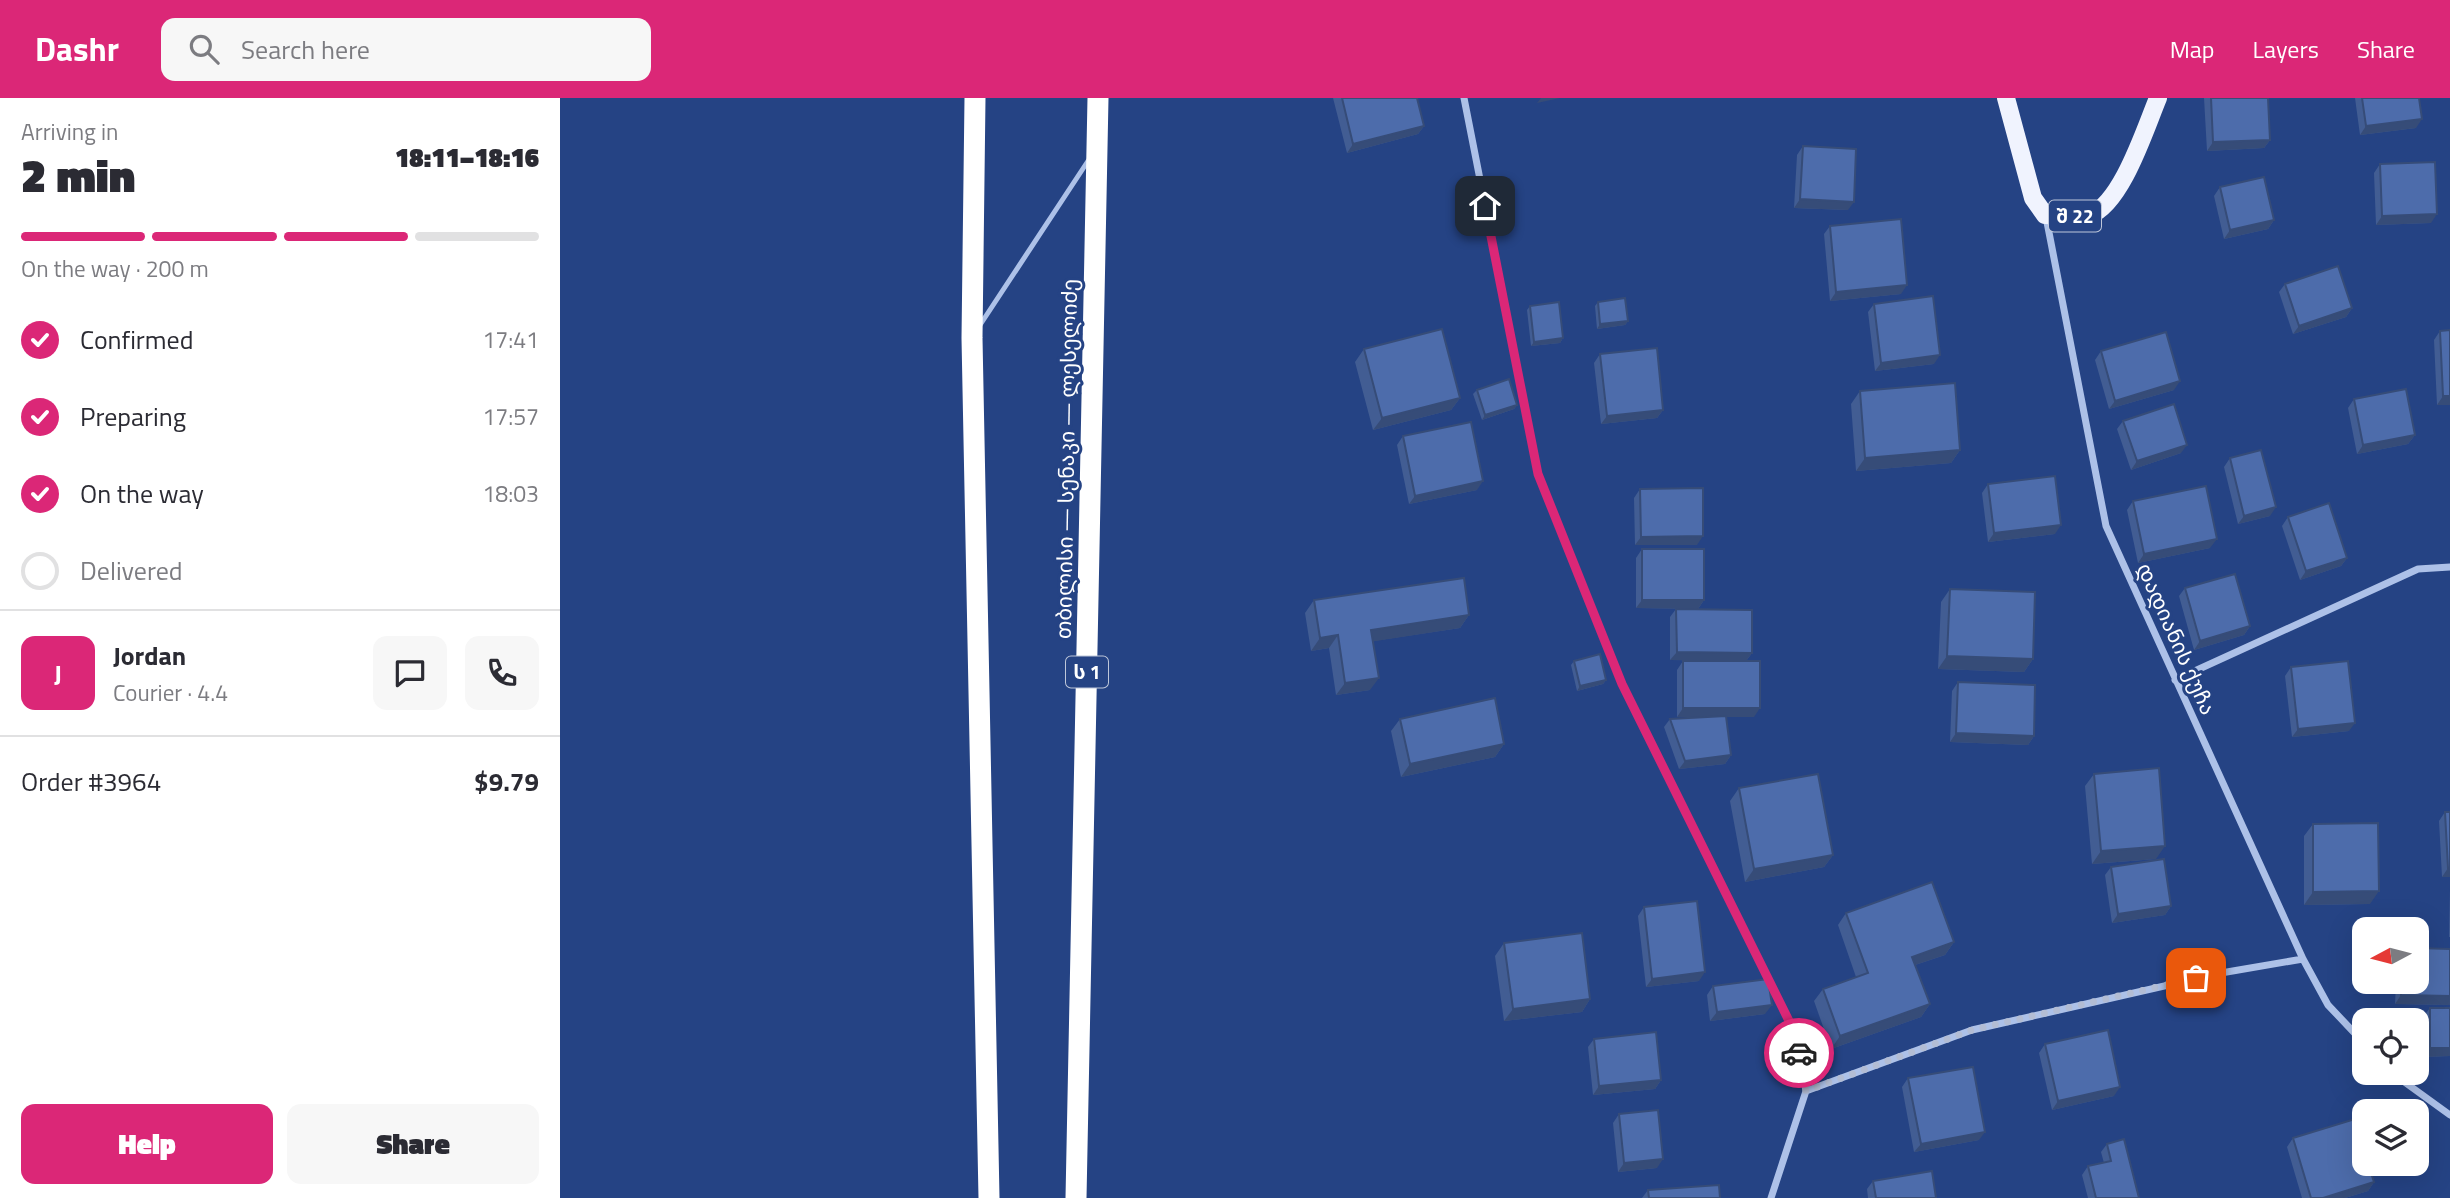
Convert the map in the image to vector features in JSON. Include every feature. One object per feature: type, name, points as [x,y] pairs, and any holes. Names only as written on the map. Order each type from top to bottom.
[{"type":"highway","points":[[975,98],[972,338],[989,1198]]},
{"type":"highway","name":"თბილისი — სენაკი — ლესელიძე","points":[[1076,1198],[1098,98]]},
{"type":"main road","name":"შ 22","points":[[2006,98],[2034,198],[2045,215],[2088,216],[2108,203],[2127,170],[2158,98]]},
{"type":"street","points":[[1464,98],[1538,474],[1622,684],[1795,1033],[1806,1091],[1771,1198]]},
{"type":"street","name":"დადიანის ქუჩა","points":[[2045,215],[2106,526],[2303,959],[2328,1005],[2352,1030]]},
{"type":"street","points":[[2175,680],[2418,569],[2450,568]]},
{"type":"street","points":[[1806,1091],[1972,1030],[2221,973],[2303,959]]},
{"type":"street","points":[[2409,1085],[2450,1115]]},
{"type":"lane","points":[[972,338],[1098,146]]},
{"type":"building","points":[[1342,98],[1417,98],[1424,126],[1353,144]]},
{"type":"building","points":[[2211,98],[2268,98],[2270,140],[2213,142]]},
{"type":"building","points":[[2362,98],[2419,98],[2422,119],[2366,126]]},
{"type":"building","points":[[1803,146],[1856,149],[1854,202],[1800,199]]},
{"type":"building","points":[[2435,162],[2437,214],[2382,216],[2380,164]]},
{"type":"building","points":[[2264,177],[2274,220],[2230,230],[2220,187]]},
{"type":"building","points":[[1901,219],[1907,285],[1836,292],[1830,226]]},
{"type":"building","points":[[2338,266],[2352,308],[2299,326],[2285,284]]},
{"type":"building","points":[[1933,296],[1940,355],[1881,363],[1874,304]]},
{"type":"building","points":[[1625,298],[1628,321],[1600,324],[1598,302]]},
{"type":"building","points":[[1559,302],[1563,338],[1534,342],[1530,306]]},
{"type":"building","points":[[1442,329],[1460,398],[1382,418],[1364,349]]},
{"type":"building","points":[[2450,330],[2450,396],[2443,396],[2440,331]]},
{"type":"building","points":[[2166,332],[2180,381],[2115,401],[2101,351]]},
{"type":"building","points":[[1657,348],[1663,410],[1607,416],[1600,354]]},
{"type":"building","points":[[1509,379],[1517,405],[1485,415],[1477,390]]},
{"type":"building","points":[[1955,383],[1960,450],[1865,458],[1860,391]]},
{"type":"building","points":[[2406,389],[2415,435],[2363,445],[2354,399]]},
{"type":"building","points":[[2174,404],[2187,445],[2137,461],[2123,421]]},
{"type":"building","points":[[1471,422],[1483,481],[1415,496],[1403,436]]},
{"type":"building","points":[[2261,450],[2276,507],[2244,516],[2230,458]]},
{"type":"building","points":[[2055,476],[2061,525],[1994,533],[1988,484]]},
{"type":"building","points":[[2206,486],[2217,539],[2144,554],[2133,501]]},
{"type":"building","points":[[1703,488],[1703,536],[1641,537],[1640,489]]},
{"type":"building","points":[[2329,503],[2347,558],[2306,571],[2288,517]]},
{"type":"building","points":[[1642,549],[1704,549],[1704,600],[1642,600]]},
{"type":"building","points":[[2235,574],[2250,626],[2200,641],[2185,588]]},
{"type":"building","points":[[1464,578],[1469,615],[1371,630],[1379,678],[1345,683],[1338,635],[1320,638],[1314,600]]},
{"type":"building","points":[[1950,589],[2035,592],[2033,659],[1947,656]]},
{"type":"building","points":[[1676,609],[1752,610],[1752,653],[1677,652]]},
{"type":"building","points":[[1600,654],[1606,680],[1580,686],[1574,661]]},
{"type":"building","points":[[1683,661],[1760,661],[1760,708],[1683,708]]},
{"type":"building","points":[[2348,661],[2355,723],[2298,729],[2291,667]]},
{"type":"building","points":[[1958,682],[2035,685],[2034,736],[1956,733]]},
{"type":"building","points":[[1495,698],[1504,744],[1410,764],[1400,719]]},
{"type":"building","points":[[1726,716],[1731,755],[1685,761],[1670,719]]},
{"type":"building","points":[[2159,768],[2165,846],[2101,851],[2094,774]]},
{"type":"building","points":[[1818,774],[1833,855],[1754,869],[1739,788]]},
{"type":"building","points":[[2445,812],[2450,812],[2450,868],[2448,868]]},
{"type":"building","points":[[2378,823],[2379,891],[2313,892],[2313,824]]},
{"type":"building","points":[[2164,859],[2171,906],[2118,914],[2111,867]]},
{"type":"building","points":[[1932,882],[1954,942],[1912,957],[1930,1004],[1840,1036],[1823,989],[1868,973],[1846,913]]},
{"type":"building","points":[[1697,901],[1705,972],[1652,979],[1644,907]]},
{"type":"building","points":[[1582,933],[1590,999],[1513,1009],[1504,943]]},
{"type":"building","points":[[2429,948],[2450,949],[2450,996],[2401,995],[2429,994]]},
{"type":"building","points":[[1768,979],[1772,1005],[1717,1012],[1713,986]]},
{"type":"building","points":[[2430,1008],[2450,1008],[2450,1048],[2430,1048]]},
{"type":"building","points":[[2108,1030],[2120,1087],[2058,1101],[2045,1044]]},
{"type":"building","points":[[1656,1032],[1661,1080],[1599,1086],[1594,1039]]},
{"type":"building","points":[[1973,1067],[1985,1132],[1921,1144],[1908,1078]]},
{"type":"building","points":[[1658,1110],[1663,1159],[1624,1163],[1619,1114]]},
{"type":"building","points":[[2352,1120],[2352,1176],[2372,1176],[2374,1182],[2323,1198],[2311,1198],[2293,1138]]},
{"type":"building","points":[[2124,1139],[2139,1198],[2096,1198],[2088,1166],[2111,1161],[2107,1144]]},
{"type":"building","points":[[1932,1171],[1936,1198],[1876,1198],[1873,1181]]},
{"type":"building","points":[[1719,1185],[1720,1198],[1649,1198],[1648,1190]]},
{"type":"way so far","points":[[1799,1053],[1806,1091],[1972,1030],[2196,978]]},
{"type":"route","points":[[1485,206],[1538,474],[1622,684],[1795,1033],[1799,1053]]}]
